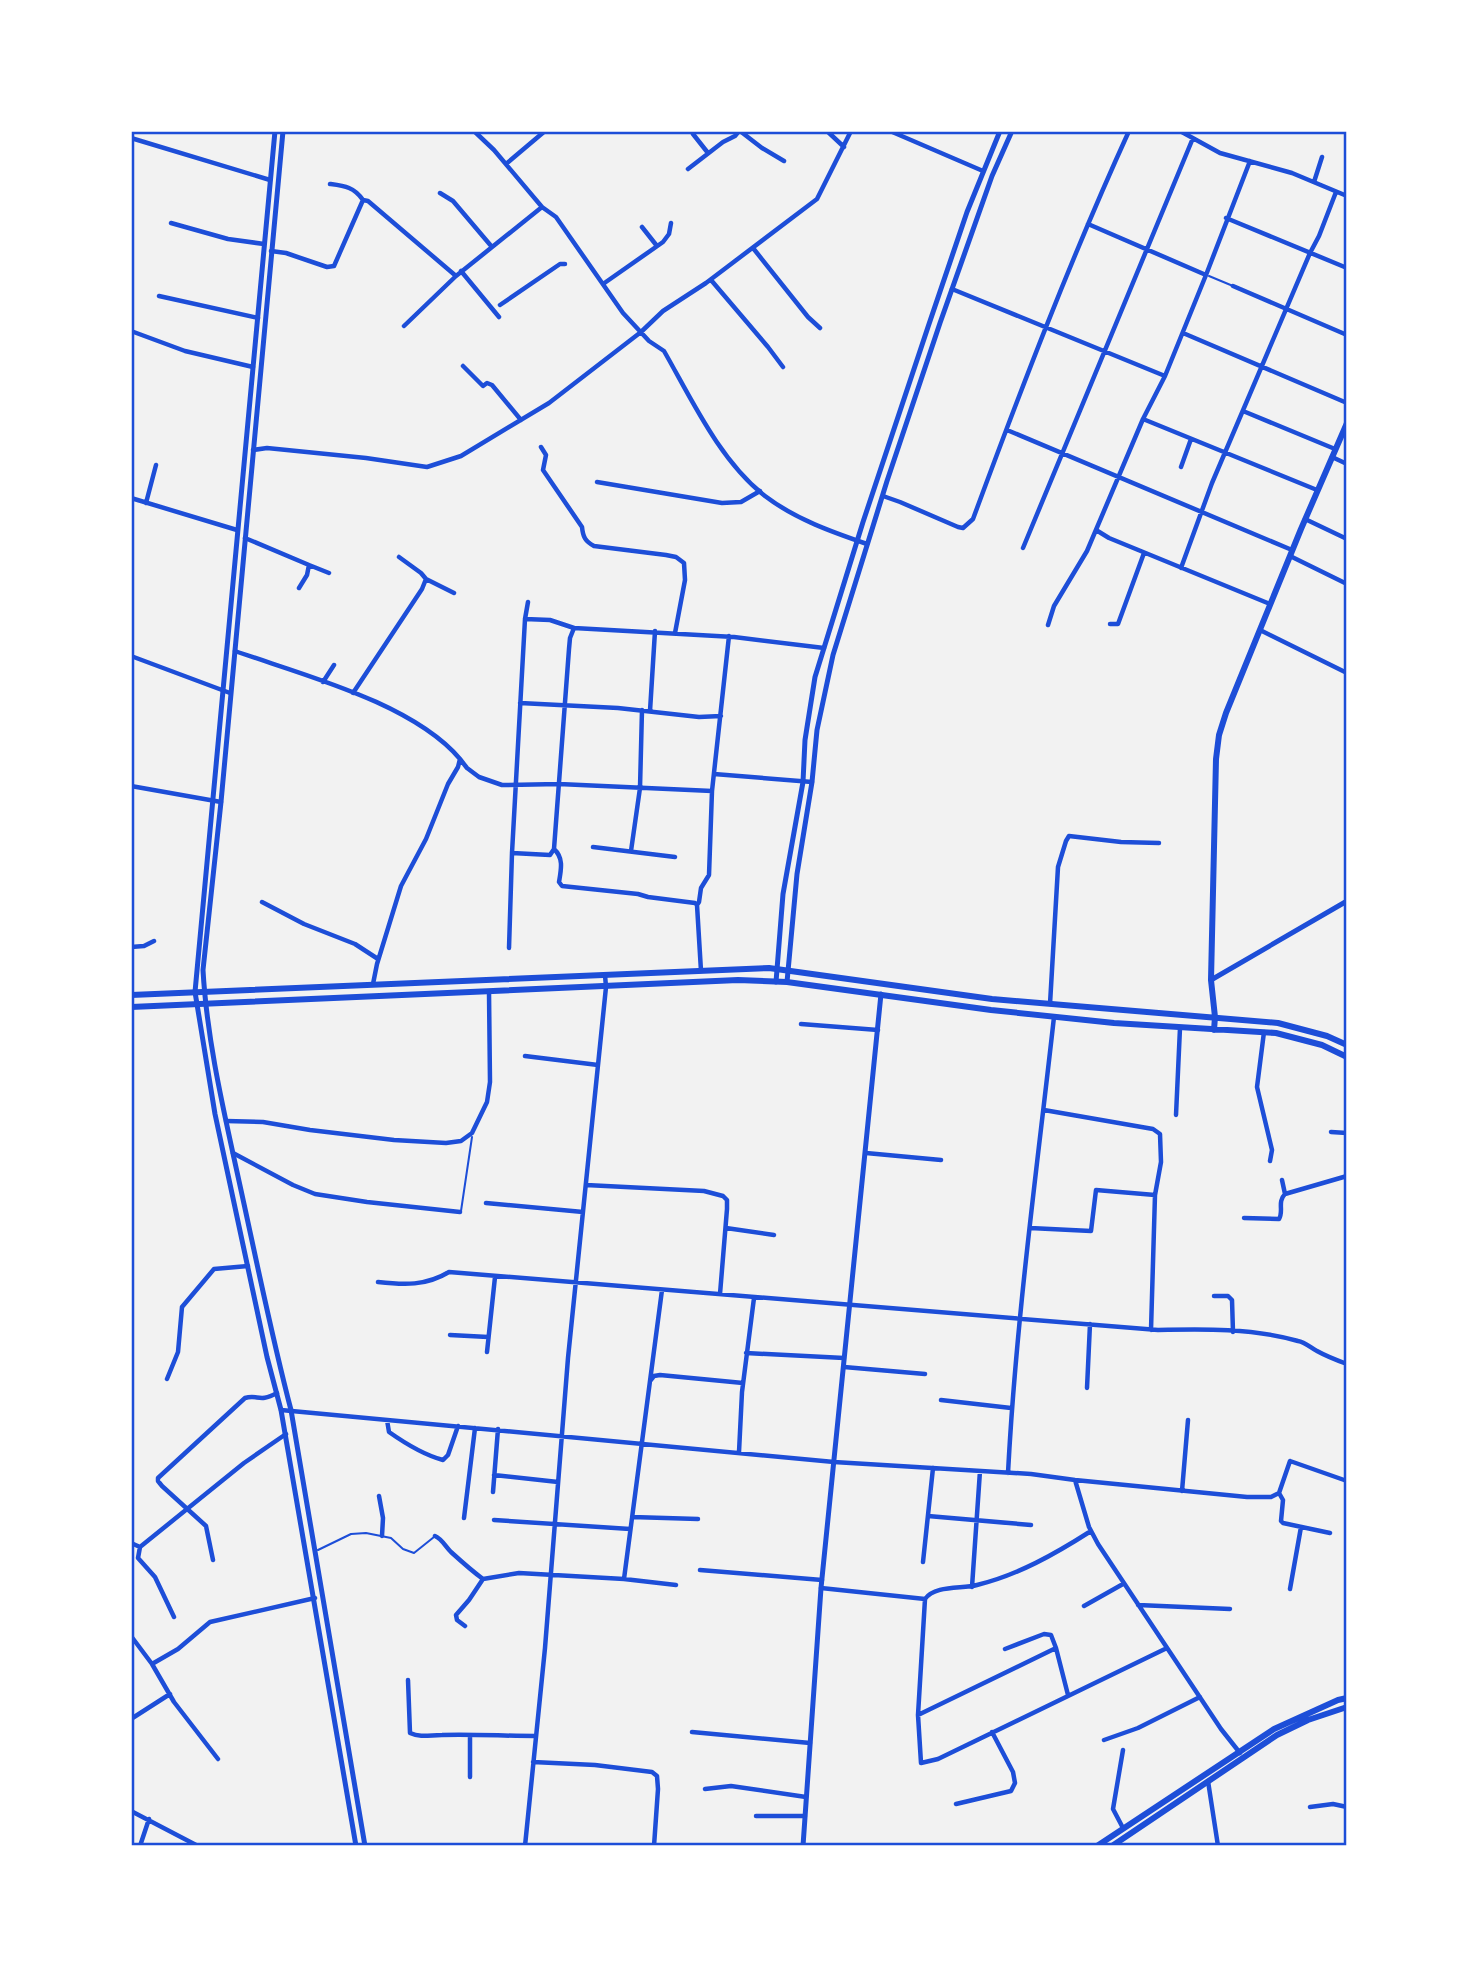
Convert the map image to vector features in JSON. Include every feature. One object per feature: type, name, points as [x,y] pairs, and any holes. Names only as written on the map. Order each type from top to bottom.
[{"type":"main road","points":[[1214,1030],[1211,980],[1216,759],[1219,735],[1270,604],[1347,423]]},
{"type":"main road","points":[[131,995],[777,969],[992,999],[1278,1023],[1327,1036],[1347,1045]]},
{"type":"main road","points":[[131,1007],[738,980],[787,982],[991,1010],[1180,1028],[1276,1033],[1322,1045],[1347,1057]]},
{"type":"main road","points":[[1097,1846],[1274,1729],[1347,1698]]},
{"type":"main road","points":[[1112,1846],[1277,1735],[1308,1720],[1344,1708],[1338,1700]]},
{"type":"street","points":[[275,131],[195,992],[215,1114],[286,1434],[356,1846]]},
{"type":"street","points":[[283,131],[203,970],[206,1005],[226,1121],[291,1410],[365,1846]]},
{"type":"street","points":[[474,131],[542,207],[556,217],[623,313],[664,351],[718,443],[749,482],[779,505],[804,519],[867,544]]},
{"type":"street","points":[[506,164],[545,131]]},
{"type":"street","points":[[688,169],[739,131],[784,161]]},
{"type":"street","points":[[827,131],[844,147]]},
{"type":"street","points":[[253,450],[267,448],[427,467],[461,456],[549,403],[641,332],[663,311],[711,280],[817,199],[851,131]]},
{"type":"street","points":[[890,131],[983,172]]},
{"type":"street","points":[[776,982],[783,894],[803,782],[811,694],[928,327],[1000,131]]},
{"type":"street","points":[[787,982],[797,874],[812,782],[817,730],[833,654],[952,289],[992,176],[1012,131]]},
{"type":"street","points":[[883,496],[963,528],[973,519],[1046,328],[1129,131]]},
{"type":"street","points":[[1180,131],[1210,149],[1292,173],[1347,196]]},
{"type":"street","points":[[693,134],[708,153]]},
{"type":"street","points":[[131,138],[270,180]]},
{"type":"street","points":[[1023,548],[1194,138]]},
{"type":"street","points":[[1314,182],[1322,157]]},
{"type":"street","points":[[1048,625],[1054,606],[1079,568],[1143,419],[1165,376],[1250,161]]},
{"type":"street","points":[[330,184],[357,191],[363,200],[368,201],[456,276]]},
{"type":"street","points":[[1181,568],[1225,452],[1336,192]]},
{"type":"street","points":[[440,193],[453,201],[492,247]]},
{"type":"street","points":[[271,251],[286,253],[327,267],[334,266],[363,200]]},
{"type":"street","points":[[404,327],[461,271],[542,207]]},
{"type":"street","points":[[1227,218],[1347,268]]},
{"type":"street","points":[[171,223],[228,239],[264,244]]},
{"type":"street","points":[[603,284],[663,242],[669,234],[671,223]]},
{"type":"street","points":[[1088,224],[1206,275]]},
{"type":"street","points":[[642,227],[657,246]]},
{"type":"street","points":[[753,248],[808,317],[820,328]]},
{"type":"street","points":[[500,305],[560,264],[565,264]]},
{"type":"street","points":[[461,271],[499,317]]},
{"type":"street","points":[[711,280],[783,367]]},
{"type":"street","points":[[1233,286],[1347,335]]},
{"type":"street","points":[[952,289],[1165,376]]},
{"type":"street","points":[[159,296],[258,318]]},
{"type":"street","points":[[131,331],[185,351],[253,367]]},
{"type":"street","points":[[1183,333],[1347,403]]},
{"type":"street","points":[[463,366],[483,386],[487,383],[492,385],[521,420]]},
{"type":"street","points":[[1242,411],[1335,449]]},
{"type":"street","points":[[1143,419],[1317,490]]},
{"type":"street","points":[[1007,430],[1202,512],[1291,553],[1347,584]]},
{"type":"street","points":[[1181,467],[1191,439]]},
{"type":"street","points":[[541,447],[546,455],[543,470],[582,527],[586,542],[594,546],[676,557],[684,564],[685,580],[675,633]]},
{"type":"street","points":[[1332,457],[1347,464]]},
{"type":"street","points":[[146,503],[156,465]]},
{"type":"street","points":[[597,482],[722,503],[741,502],[760,491]]},
{"type":"street","points":[[131,498],[237,530]]},
{"type":"street","points":[[1305,519],[1347,539]]},
{"type":"street","points":[[1096,530],[1109,538],[1270,604]]},
{"type":"street","points":[[246,538],[329,573]]},
{"type":"street","points":[[1110,624],[1118,624],[1144,552]]},
{"type":"street","points":[[399,557],[421,572],[426,579],[454,593]]},
{"type":"street","points":[[299,588],[307,575],[309,565]]},
{"type":"street","points":[[353,693],[426,579]]},
{"type":"street","points":[[509,948],[520,703],[528,603]]},
{"type":"street","points":[[525,619],[550,620],[574,628],[729,636],[824,648]]},
{"type":"street","points":[[512,853],[550,855],[554,849],[570,638],[574,628]]},
{"type":"street","points":[[1260,630],[1347,673]]},
{"type":"street","points":[[650,711],[655,631]]},
{"type":"street","points":[[701,971],[697,905],[701,888],[709,875],[712,791],[729,636]]},
{"type":"street","points":[[235,651],[398,712],[441,741],[479,777],[493,783],[712,791]]},
{"type":"street","points":[[131,656],[230,693]]},
{"type":"street","points":[[323,682],[334,665]]},
{"type":"street","points":[[520,703],[721,716]]},
{"type":"street","points":[[631,851],[640,788],[642,710]]},
{"type":"street","points":[[373,985],[378,959],[401,886],[422,848],[460,759]]},
{"type":"street","points":[[714,774],[812,782]]},
{"type":"street","points":[[131,786],[221,802]]},
{"type":"street","points":[[1050,1004],[1058,867],[1069,836],[1159,843]]},
{"type":"street","points":[[593,847],[675,857]]},
{"type":"street","points":[[554,849],[559,854],[559,882],[562,886],[638,894],[697,905]]},
{"type":"street","points":[[1211,980],[1347,901]]},
{"type":"street","points":[[262,902],[303,924],[355,944],[378,959]]},
{"type":"street","points":[[131,947],[144,946],[154,941]]},
{"type":"street","points":[[525,1846],[605,975]]},
{"type":"street","points":[[803,1846],[821,1588],[882,984]]},
{"type":"street","points":[[226,1121],[263,1122],[394,1140],[446,1143],[461,1141],[472,1133],[487,1102],[489,992]]},
{"type":"street","points":[[1008,1473],[1011,1408],[1054,1016]]},
{"type":"street","points":[[801,1024],[878,1030]]},
{"type":"street","points":[[1176,1115],[1180,1028]]},
{"type":"street","points":[[1264,1032],[1257,1087],[1272,1150],[1270,1161]]},
{"type":"street","points":[[525,1056],[598,1065]]},
{"type":"street","points":[[1044,1110],[1153,1129],[1160,1134],[1161,1162],[1155,1195],[1151,1329]]},
{"type":"street","points":[[1331,1132],[1347,1133]]},
{"type":"street","points":[[233,1153],[315,1194],[460,1212]]},
{"type":"street","points":[[866,1153],[941,1160]]},
{"type":"street","points":[[1244,1218],[1279,1219],[1282,1216],[1281,1199],[1285,1194],[1347,1176]]},
{"type":"street","points":[[1282,1180],[1285,1194]]},
{"type":"street","points":[[586,1185],[704,1191],[723,1196],[727,1200],[720,1294]]},
{"type":"street","points":[[1030,1228],[1091,1231],[1096,1190],[1155,1195]]},
{"type":"street","points":[[486,1203],[583,1212]]},
{"type":"street","points":[[726,1228],[774,1236]]},
{"type":"street","points":[[167,1379],[177,1352],[182,1307],[214,1269],[248,1266]]},
{"type":"street","points":[[378,1282],[414,1285],[440,1278],[449,1272],[1151,1329],[1201,1329],[1301,1341],[1347,1364]]},
{"type":"street","points":[[487,1352],[495,1277]]},
{"type":"street","points":[[624,1579],[662,1290]]},
{"type":"street","points":[[1214,1296],[1228,1296],[1232,1300],[1233,1332]]},
{"type":"street","points":[[738,1452],[743,1383],[754,1298]]},
{"type":"street","points":[[1087,1388],[1090,1324]]},
{"type":"street","points":[[450,1335],[488,1337]]},
{"type":"street","points":[[747,1353],[845,1358]]},
{"type":"street","points":[[844,1367],[925,1374]]},
{"type":"street","points":[[650,1381],[654,1376],[660,1376],[743,1383]]},
{"type":"street","points":[[213,1560],[206,1527],[158,1482],[159,1478],[245,1398],[263,1399],[277,1393]]},
{"type":"street","points":[[941,1400],[1011,1408]]},
{"type":"street","points":[[281,1410],[834,1462],[1055,1476],[1247,1497],[1270,1497],[1279,1493],[1290,1461],[1347,1481]]},
{"type":"street","points":[[387,1420],[389,1432],[418,1450],[443,1460],[458,1426]]},
{"type":"street","points":[[1182,1491],[1188,1420]]},
{"type":"street","points":[[464,1518],[475,1427]]},
{"type":"street","points":[[493,1492],[498,1429]]},
{"type":"street","points":[[174,1617],[155,1577],[138,1558],[140,1547],[286,1434]]},
{"type":"street","points":[[923,1562],[933,1468]]},
{"type":"street","points":[[972,1587],[980,1471]]},
{"type":"street","points":[[494,1475],[558,1482]]},
{"type":"street","points":[[1075,1480],[1091,1531],[1137,1605],[1221,1729],[1245,1757]]},
{"type":"street","points":[[1279,1493],[1283,1500],[1281,1521],[1330,1533]]},
{"type":"street","points":[[379,1496],[383,1518],[382,1536]]},
{"type":"street","points":[[928,1516],[1031,1525]]},
{"type":"street","points":[[632,1517],[698,1519]]},
{"type":"street","points":[[495,1520],[630,1529]]},
{"type":"street","points":[[1290,1590],[1301,1527]]},
{"type":"street","points":[[1091,1531],[1030,1566],[995,1581],[928,1594],[925,1599],[918,1715],[921,1763],[938,1759],[1167,1648]]},
{"type":"street","points":[[435,1536],[483,1579],[519,1573],[676,1585]]},
{"type":"street","points":[[131,1542],[140,1547]]},
{"type":"street","points":[[700,1570],[822,1580]]},
{"type":"street","points":[[465,1626],[457,1620],[456,1615],[483,1579]]},
{"type":"street","points":[[1084,1606],[1124,1584]]},
{"type":"street","points":[[821,1588],[925,1599]]},
{"type":"street","points":[[152,1664],[178,1649],[210,1622],[315,1598]]},
{"type":"street","points":[[1137,1605],[1230,1609]]},
{"type":"street","points":[[1005,1649],[1048,1633],[1051,1635],[1068,1695]]},
{"type":"street","points":[[131,1636],[218,1759]]},
{"type":"street","points":[[918,1715],[1056,1647]]},
{"type":"street","points":[[408,1680],[410,1732],[420,1737],[535,1736]]},
{"type":"street","points":[[131,1719],[170,1694]]},
{"type":"street","points":[[1104,1740],[1200,1697]]},
{"type":"street","points":[[692,1732],[810,1743]]},
{"type":"street","points":[[956,1804],[1011,1791],[1015,1783],[1013,1772],[992,1732]]},
{"type":"street","points":[[470,1736],[470,1777]]},
{"type":"street","points":[[1123,1750],[1113,1809],[1123,1828]]},
{"type":"street","points":[[533,1762],[595,1765],[652,1772],[657,1776],[658,1789],[654,1846]]},
{"type":"street","points":[[1208,1782],[1218,1846]]},
{"type":"street","points":[[705,1789],[731,1786],[806,1797]]},
{"type":"street","points":[[1310,1807],[1333,1804],[1347,1807]]},
{"type":"street","points":[[131,1811],[198,1846]]},
{"type":"street","points":[[756,1816],[805,1816]]},
{"type":"street","points":[[140,1846],[149,1819]]},
{"type":"lane","points":[[1206,275],[1233,286]]},
{"type":"lane","points":[[460,1212],[472,1133]]},
{"type":"lane","points":[[315,1551],[351,1534],[366,1532],[391,1538],[403,1549],[414,1553],[435,1536]]}]
